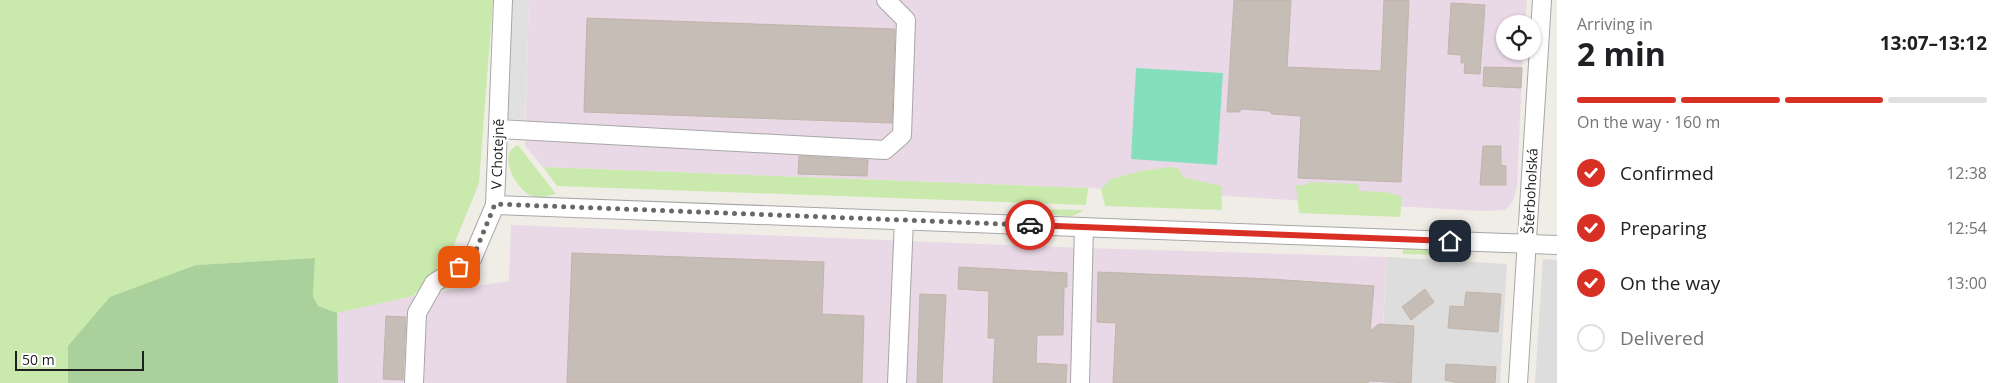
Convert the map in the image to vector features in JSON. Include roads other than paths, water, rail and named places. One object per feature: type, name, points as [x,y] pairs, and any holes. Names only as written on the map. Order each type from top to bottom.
[{"type":"street","name":"V Chotejně","points":[[503,0],[495,204],[1557,245]]},
{"type":"street","points":[[498,129],[885,150],[902,135],[906,20],[886,0]]},
{"type":"street","name":"Štěrboholská","points":[[1518,383],[1542,0]]},
{"type":"street","points":[[414,383],[417,313],[434,283],[472,260],[495,204]]},
{"type":"street","points":[[897,383],[904,220]]},
{"type":"street","points":[[1080,383],[1084,227]]}]
